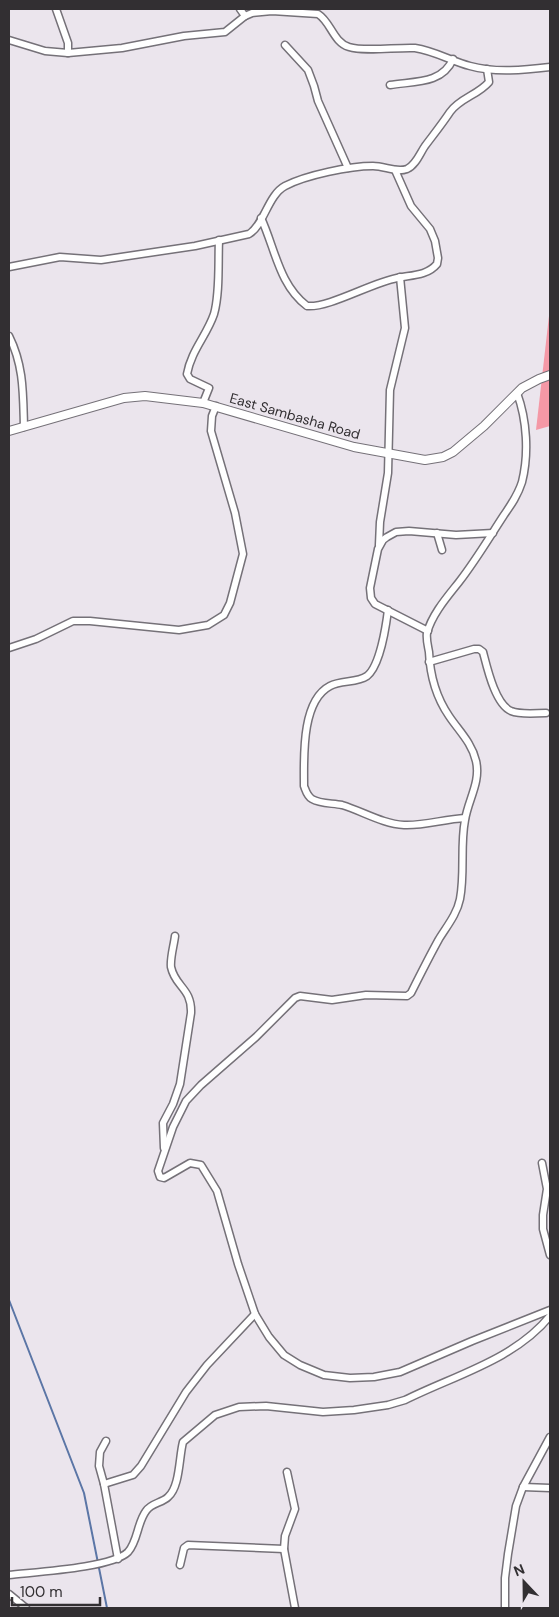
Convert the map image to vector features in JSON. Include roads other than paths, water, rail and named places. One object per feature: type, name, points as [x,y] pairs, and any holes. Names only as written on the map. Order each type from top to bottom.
[{"type":"street","points":[[56,9],[68,43],[68,53]]},
{"type":"street","points":[[240,9],[244,16]]},
{"type":"street","points":[[9,40],[45,51],[68,53],[122,48],[184,36],[225,32],[244,16],[252,13],[272,11],[318,14],[324,18],[335,35],[348,47],[417,49],[442,54],[467,66],[487,69],[512,70],[550,67]]},
{"type":"street","points":[[285,45],[308,70],[318,101],[348,168]]},
{"type":"street","points":[[390,84],[427,81],[448,68],[453,59]]},
{"type":"street","points":[[9,268],[43,259],[60,257],[101,260],[195,246],[249,234],[255,229],[276,193],[286,185],[348,168],[378,166],[404,170],[414,164],[424,147],[456,106],[486,85],[489,78],[487,69]]},
{"type":"street","points":[[261,218],[269,235],[277,263],[287,284],[308,306],[326,303],[375,284],[427,272],[437,264],[438,258],[435,242],[430,229],[411,206],[395,170]]},
{"type":"street","points":[[203,403],[209,388],[190,379],[187,374],[193,354],[214,314],[217,288],[218,240]]},
{"type":"street","points":[[400,277],[404,328],[390,390],[388,474],[380,522],[379,545],[370,593],[373,602],[428,631]]},
{"type":"street","points":[[9,336],[19,360],[24,427]]},
{"type":"street","name":"East Sambasha Road","points":[[9,431],[124,398],[145,396],[203,403],[354,447],[425,460],[443,457],[453,452],[484,426],[517,393],[529,384],[550,375]]},
{"type":"street","points":[[517,393],[526,429],[522,483],[474,563],[441,607],[427,635],[429,662],[434,683],[447,714],[474,752],[477,763],[478,773],[475,787],[465,818],[462,841],[462,885],[456,910],[411,993],[407,996],[366,995],[332,1000],[300,996],[295,998],[256,1037],[193,1092],[182,1107],[164,1150],[158,1171],[160,1177],[164,1178],[184,1164],[195,1162],[201,1165],[217,1191],[255,1314],[269,1337],[284,1355],[324,1375],[350,1378],[374,1377],[400,1372],[550,1310]]},
{"type":"street","points":[[9,648],[36,639],[73,621],[90,620],[179,630],[208,625],[224,615],[230,603],[243,554],[235,513],[211,431],[212,416],[216,406]]},
{"type":"street","points":[[379,545],[387,537],[401,531],[456,535],[493,533]]},
{"type":"street","points":[[437,533],[442,550]]},
{"type":"street","points":[[388,610],[377,658],[370,672],[365,677],[328,687],[316,700],[307,732],[304,786],[307,794],[318,802],[336,804],[358,810],[388,822],[402,825],[418,825],[448,818],[465,818]]},
{"type":"street","points":[[429,662],[480,649],[483,652],[491,679],[504,706],[511,711],[546,713]]},
{"type":"street","points":[[164,1150],[163,1123],[173,1104],[180,1084],[191,1013],[189,996],[172,970],[171,960],[175,936]]},
{"type":"street","points":[[542,1163],[547,1189],[543,1229],[550,1255]]},
{"type":"street","points":[[104,1484],[135,1473],[186,1392],[207,1365],[255,1314]]},
{"type":"street","points":[[9,1575],[98,1565],[118,1559],[128,1552],[133,1544],[144,1512],[152,1505],[170,1496],[173,1490],[182,1442],[215,1415],[239,1407],[266,1406],[322,1412],[354,1410],[388,1405],[405,1400],[506,1354],[536,1332],[550,1316]]},
{"type":"street","points":[[505,1608],[505,1578],[516,1506],[550,1437]]},
{"type":"street","points":[[106,1441],[99,1459],[118,1559]]},
{"type":"street","points":[[287,1472],[296,1509],[286,1533],[284,1549],[295,1608]]},
{"type":"street","points":[[524,1487],[550,1488]]},
{"type":"street","points":[[180,1565],[184,1548],[188,1545],[284,1549]]},
{"type":"street","points":[[9,1594],[24,1606]]},
{"type":"street","points":[[9,1600],[24,1606]]},
{"type":"waterway","points":[[9,1300],[84,1493],[107,1608]]}]
